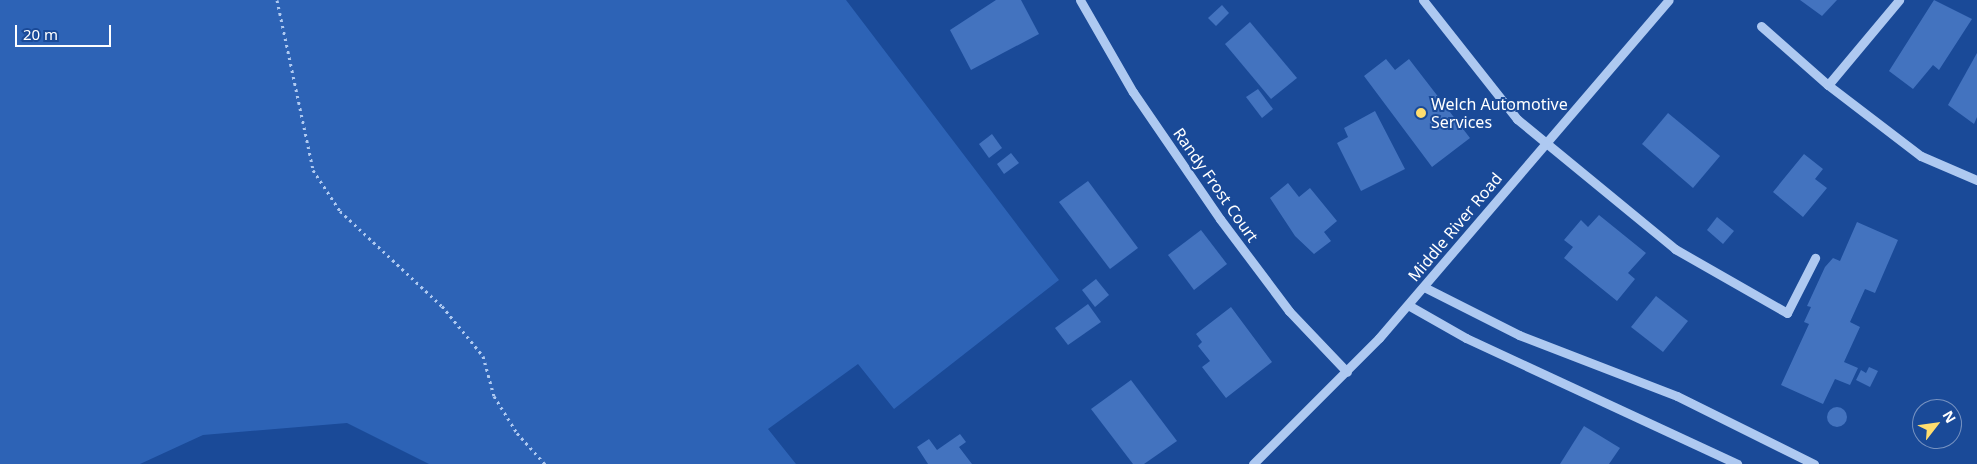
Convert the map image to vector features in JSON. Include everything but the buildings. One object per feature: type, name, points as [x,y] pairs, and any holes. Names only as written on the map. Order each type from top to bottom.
[{"type":"street","name":"Randy Frost Court","points":[[1080,0],[1133,92],[1220,219],[1289,311],[1347,372]]},
{"type":"street","points":[[1423,0],[1517,119],[1675,249],[1787,314],[1815,258]]},
{"type":"street","name":"Middle River Road","points":[[1252,464],[1347,372],[1408,305],[1669,0]]},
{"type":"street","points":[[1828,85],[1899,0]]},
{"type":"street","points":[[1761,26],[1828,85],[1921,156],[1977,180]]},
{"type":"street","points":[[1424,287],[1519,335],[1677,396],[1814,464]]},
{"type":"street","points":[[1408,305],[1466,338],[1737,464]]},
{"type":"path","points":[[277,0],[314,170],[340,211],[442,306],[483,356],[494,396],[517,433],[545,464]]},
{"type":"shaded area","points":[[0,0],[846,0],[1059,280],[894,409],[858,364],[768,429],[796,464],[429,464],[347,423],[203,435],[140,464],[0,464]]},
{"type":"place","name":"Welch Automotive Services","points":[[1421,113]]}]
